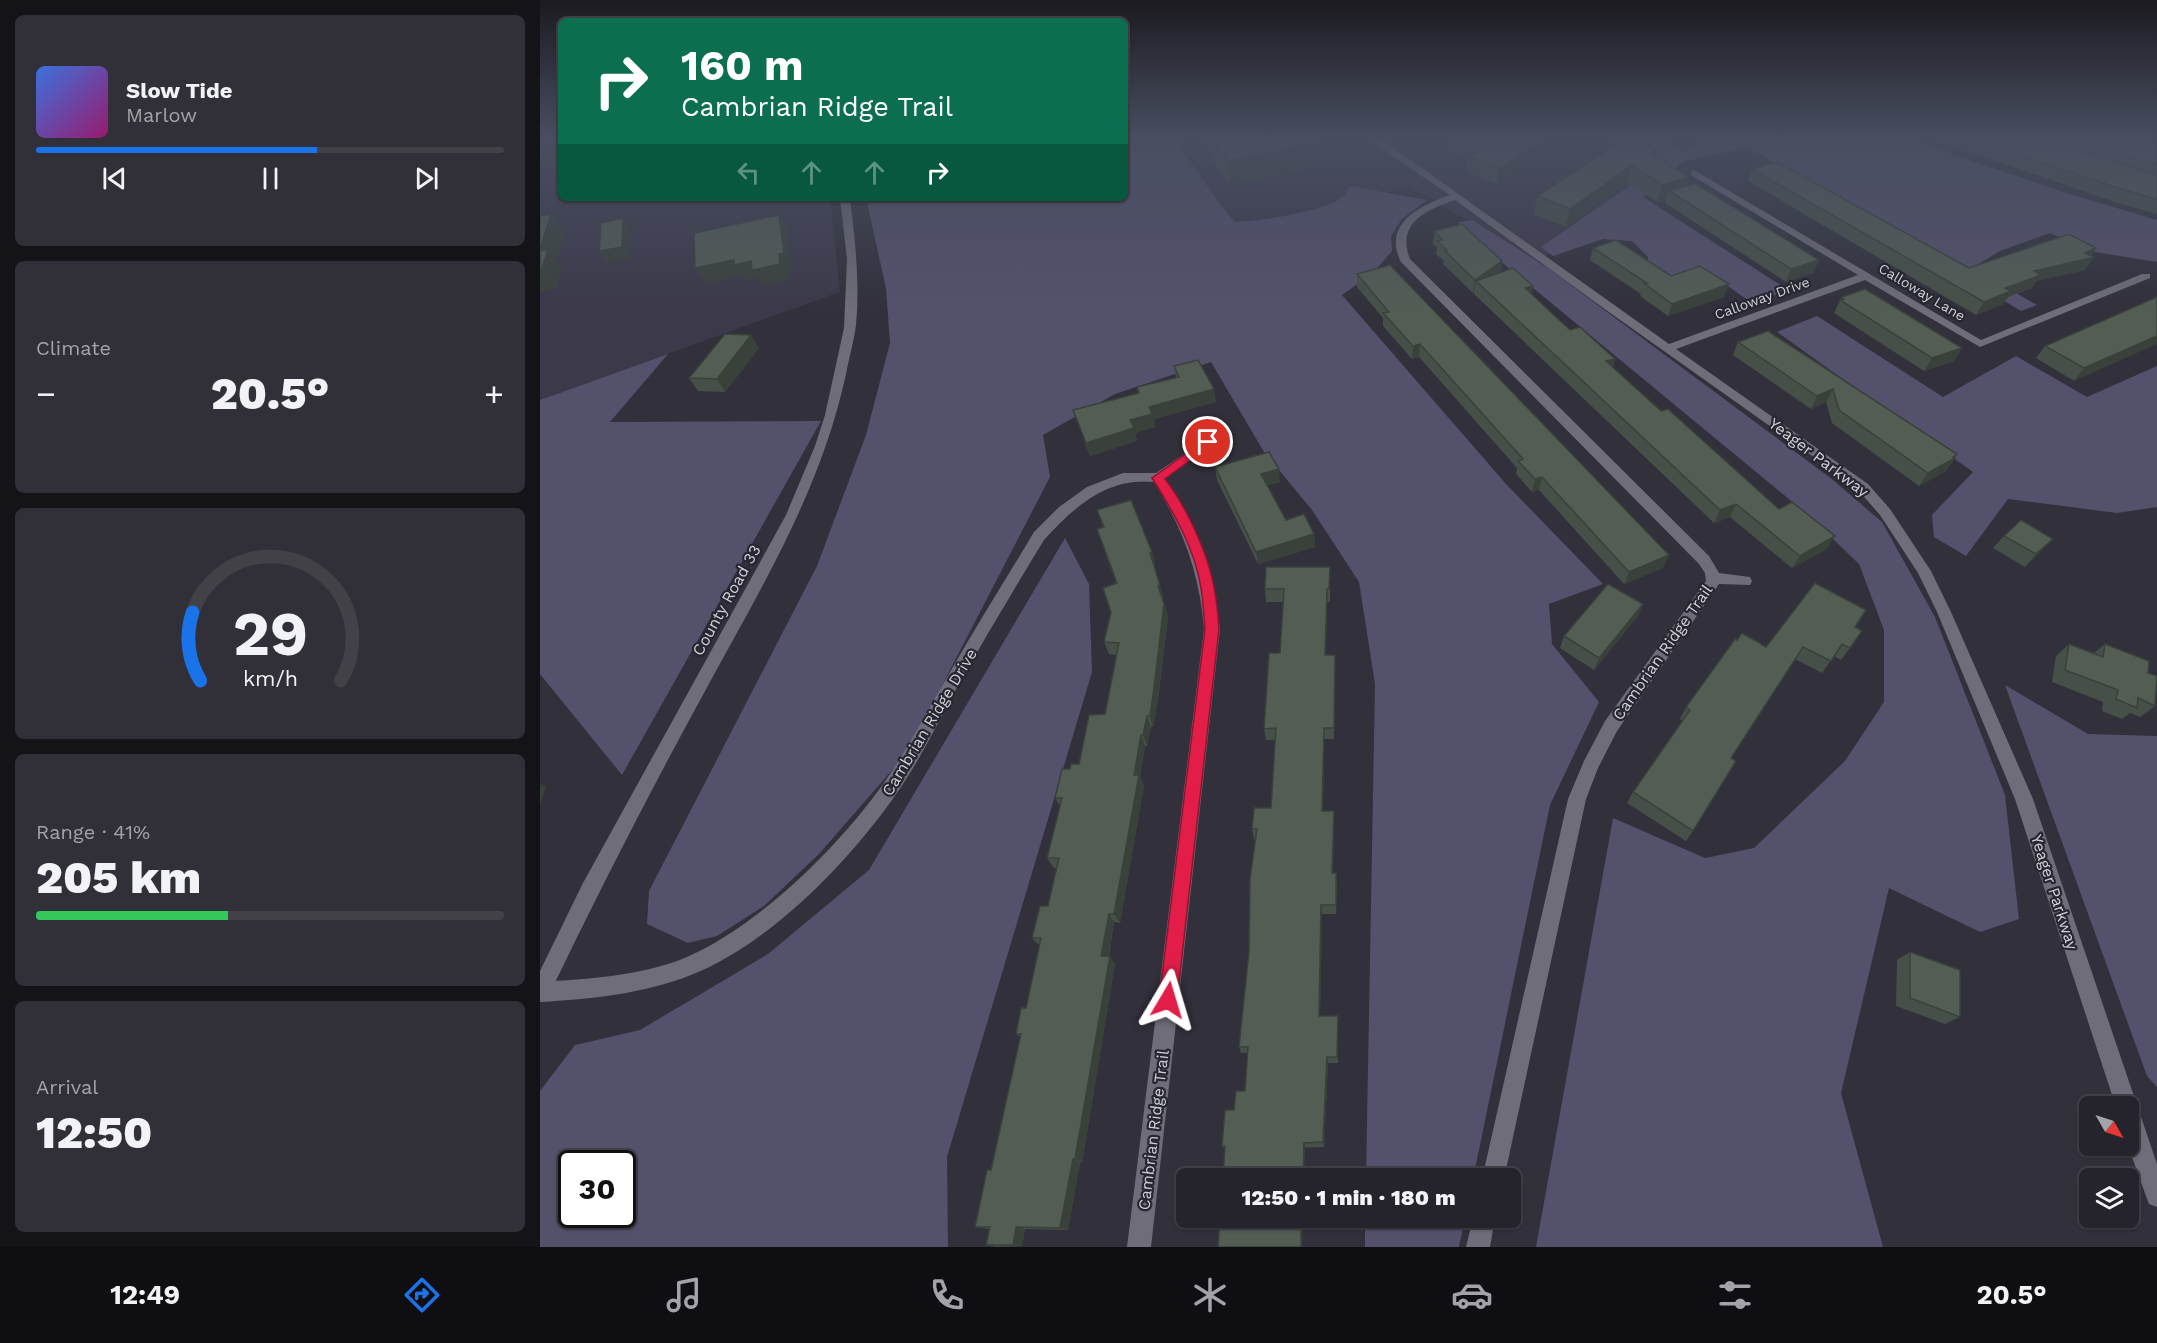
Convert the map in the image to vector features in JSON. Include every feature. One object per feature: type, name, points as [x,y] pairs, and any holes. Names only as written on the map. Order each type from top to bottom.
[{"type":"street","name":"Yeager Parkway","points":[[1454,194],[1533,253],[1863,487],[1885,512],[1924,571],[1944,612],[2024,799],[2123,1096]]},
{"type":"street","name":"Calloway Lane","points":[[1729,194],[1980,344],[2146,276]]},
{"type":"street","name":"Cambrian Ridge Trail","points":[[1457,196],[1428,207],[1405,226],[1400,244],[1405,260],[1580,439],[1704,560],[1713,578],[1709,592],[1636,688],[1611,726],[1590,766],[1577,799],[1495,1168]]},
{"type":"street","name":"County Road 33","points":[[540,992],[643,788],[793,515],[821,446],[831,415],[851,320],[852,259],[845,201]]},
{"type":"street","name":"Calloway Drive","points":[[1669,348],[1866,276]]},
{"type":"street","points":[[1158,478],[1208,442]]},
{"type":"street","name":"Cambrian Ridge Drive","points":[[540,992],[568,991],[627,982],[689,966],[718,952],[778,909],[836,854],[886,795],[913,754],[950,686],[1039,536],[1078,498],[1111,481],[1134,475],[1158,478]]},
{"type":"street","name":"Cambrian Ridge Trail","points":[[1140,1247],[1212,629],[1208,586],[1199,557],[1172,496],[1158,478]]},
{"type":"street","points":[[1713,578],[1745,581]]},
{"type":"street","points":[[2139,1144],[2157,1196]]},
{"type":"street","points":[[1478,1247],[1482,1228]]},
{"type":"shaded area","points":[[540,194],[558,194],[558,201],[830,201],[840,292],[540,400]]},
{"type":"shaded area","points":[[1128,194],[1213,194],[1235,222],[1274,218],[1306,211],[1333,203],[1345,194],[1395,194],[1427,200],[1402,219],[1391,236],[1392,251],[1373,273],[1342,295],[1506,484],[1603,584],[1549,604],[1552,644],[1599,702],[1550,805],[1475,1168],[1366,1168],[1375,684],[1359,582],[1312,510],[1264,452],[1211,362],[1115,394],[1043,435],[1050,477],[907,753],[819,854],[764,906],[717,936],[688,943],[647,924],[649,891],[817,566],[866,435],[890,343],[886,288],[867,201],[1128,201]]},
{"type":"shaded area","points":[[1209,194],[1382,194],[1246,242]]},
{"type":"shaded area","points":[[1423,194],[1630,194],[1537,263]]},
{"type":"shaded area","points":[[1617,194],[1646,194],[1643,197],[1788,290],[1752,303],[1719,280],[1664,275],[1648,271],[1648,257],[1632,241],[1603,239],[1553,256],[1541,247]]},
{"type":"shaded area","points":[[1826,194],[2071,194],[2157,220],[2157,262],[2095,252],[2050,233],[2000,251],[1972,268],[2037,305],[2021,311]]},
{"type":"shaded area","points":[[1472,220],[1548,268],[1833,480],[1882,522],[1935,617],[2005,795],[2019,919],[1980,932],[1889,888],[1841,1093],[1883,1247],[1536,1247],[1613,818],[1705,858],[1754,848],[1845,761],[1884,702],[1884,630],[1859,564],[1807,514],[1459,227],[1459,222]]},
{"type":"shaded area","points":[[1817,316],[1943,397],[2016,356],[2087,397],[2157,366],[2157,507],[2117,513],[2008,499],[1966,556],[1934,537],[1932,515],[1973,472],[1777,332]]},
{"type":"shaded area","points":[[668,354],[610,422],[821,421],[622,775],[540,674],[540,400]]},
{"type":"shaded area","points":[[1065,538],[1089,584],[1092,672],[947,1157],[948,1247],[540,1247],[540,1091],[575,1045],[640,1030],[768,954],[869,870]]},
{"type":"shaded area","points":[[2005,685],[2088,734],[2157,736],[2157,1087],[2147,1076]]},
{"type":"shaded area","points":[[1365,1228],[1463,1228],[1459,1247],[1365,1247]]},
{"type":"building","points":[[1540,194],[1591,194],[1570,209],[1537,196]]},
{"type":"building","points":[[1675,194],[1712,194],[1819,260],[1791,269]]},
{"type":"building","points":[[1796,194],[1835,194],[1969,268],[2069,234],[2096,248],[2085,253],[2094,257],[2034,271],[2041,275],[2005,288],[2011,291],[1984,302]]},
{"type":"building","points":[[2139,194],[2157,194],[2157,199]]},
{"type":"building","points":[[551,214],[540,249],[540,216]]},
{"type":"building","points":[[779,215],[784,253],[779,254],[780,264],[752,270],[751,261],[734,265],[734,260],[695,268],[694,233]]},
{"type":"building","points":[[623,218],[622,247],[599,251],[601,223]]},
{"type":"building","points":[[1462,224],[1502,261],[1475,280],[1445,251],[1447,250],[1437,241],[1443,240],[1434,231]]},
{"type":"building","points":[[1616,240],[1671,276],[1700,266],[1729,284],[1672,304],[1644,283],[1647,283],[1593,248]]},
{"type":"building","points":[[548,250],[541,270],[540,270],[540,251]]},
{"type":"building","points":[[1390,265],[1669,555],[1629,572],[1542,477],[1535,479],[1518,461],[1523,459],[1420,344],[1413,346],[1383,313],[1389,312],[1357,274]]},
{"type":"building","points":[[1513,268],[1533,286],[1525,288],[1570,330],[1580,327],[1615,359],[1606,361],[1661,411],[1668,409],[1779,509],[1792,502],[1835,536],[1800,556],[1736,504],[1720,510],[1476,281]]},
{"type":"building","points":[[1865,289],[1962,348],[1932,358],[1840,300],[1844,299],[1842,297]]},
{"type":"building","points":[[2157,297],[2157,336],[2084,368],[2045,346]]},
{"type":"building","points":[[1768,331],[1957,454],[1953,457],[1955,458],[1928,473],[1839,410],[1833,389],[1817,396],[1738,342]]},
{"type":"building","points":[[725,334],[751,335],[717,379],[689,378]]},
{"type":"building","points":[[1198,360],[1214,389],[1149,407],[1152,414],[1130,420],[1134,428],[1086,443],[1073,410],[1139,393],[1137,387],[1179,377],[1174,366]]},
{"type":"building","points":[[1269,452],[1279,469],[1261,474],[1286,520],[1304,514],[1314,534],[1256,552],[1215,467]]},
{"type":"building","points":[[1131,500],[1152,552],[1150,553],[1164,604],[1150,716],[1147,716],[1143,735],[1141,735],[1134,775],[1139,775],[1114,914],[1109,914],[1101,956],[1110,956],[1075,1159],[1073,1159],[1060,1228],[1016,1227],[1013,1245],[986,1245],[990,1227],[975,1227],[987,1170],[991,1170],[1021,1034],[1016,1034],[1021,1008],[1026,1008],[1041,938],[1032,938],[1040,906],[1048,906],[1059,858],[1047,858],[1062,798],[1055,798],[1062,769],[1070,769],[1071,764],[1079,764],[1089,715],[1105,714],[1119,643],[1104,642],[1111,612],[1103,588],[1117,583],[1097,529],[1104,527],[1097,510]]},
{"type":"building","points":[[2021,520],[2053,539],[2036,554],[2004,536]]},
{"type":"building","points":[[1266,567],[1330,567],[1325,655],[1335,655],[1334,728],[1324,728],[1322,811],[1334,811],[1332,873],[1336,873],[1336,905],[1321,905],[1319,1016],[1338,1016],[1337,1057],[1327,1057],[1323,1142],[1304,1143],[1303,1168],[1224,1168],[1225,1146],[1222,1146],[1225,1110],[1234,1110],[1236,1091],[1245,1091],[1248,1047],[1239,1047],[1249,951],[1250,879],[1257,829],[1252,829],[1254,808],[1271,808],[1276,728],[1264,729],[1269,653],[1280,653],[1284,589],[1265,589]]},
{"type":"building","points":[[1815,583],[1866,610],[1855,627],[1862,631],[1850,648],[1842,644],[1831,661],[1803,647],[1731,758],[1736,761],[1693,831],[1633,792],[1690,710],[1686,707],[1735,639],[1737,640],[1742,633],[1766,647]]},
{"type":"building","points":[[1608,584],[1643,604],[1599,658],[1564,636]]},
{"type":"building","points":[[2069,644],[2103,657],[2105,644],[2149,661],[2148,673],[2157,676],[2155,706],[2138,698],[2137,708],[2116,699],[2118,690],[2065,670]]},
{"type":"building","points":[[1910,952],[1960,970],[1960,1017],[1910,998]]},
{"type":"building","points":[[1219,1228],[1301,1228],[1301,1247],[1218,1247]]},
{"type":"route","points":[[1168,1000],[1197,771],[1212,629],[1208,586],[1199,557],[1172,496],[1158,478],[1208,442]]}]
